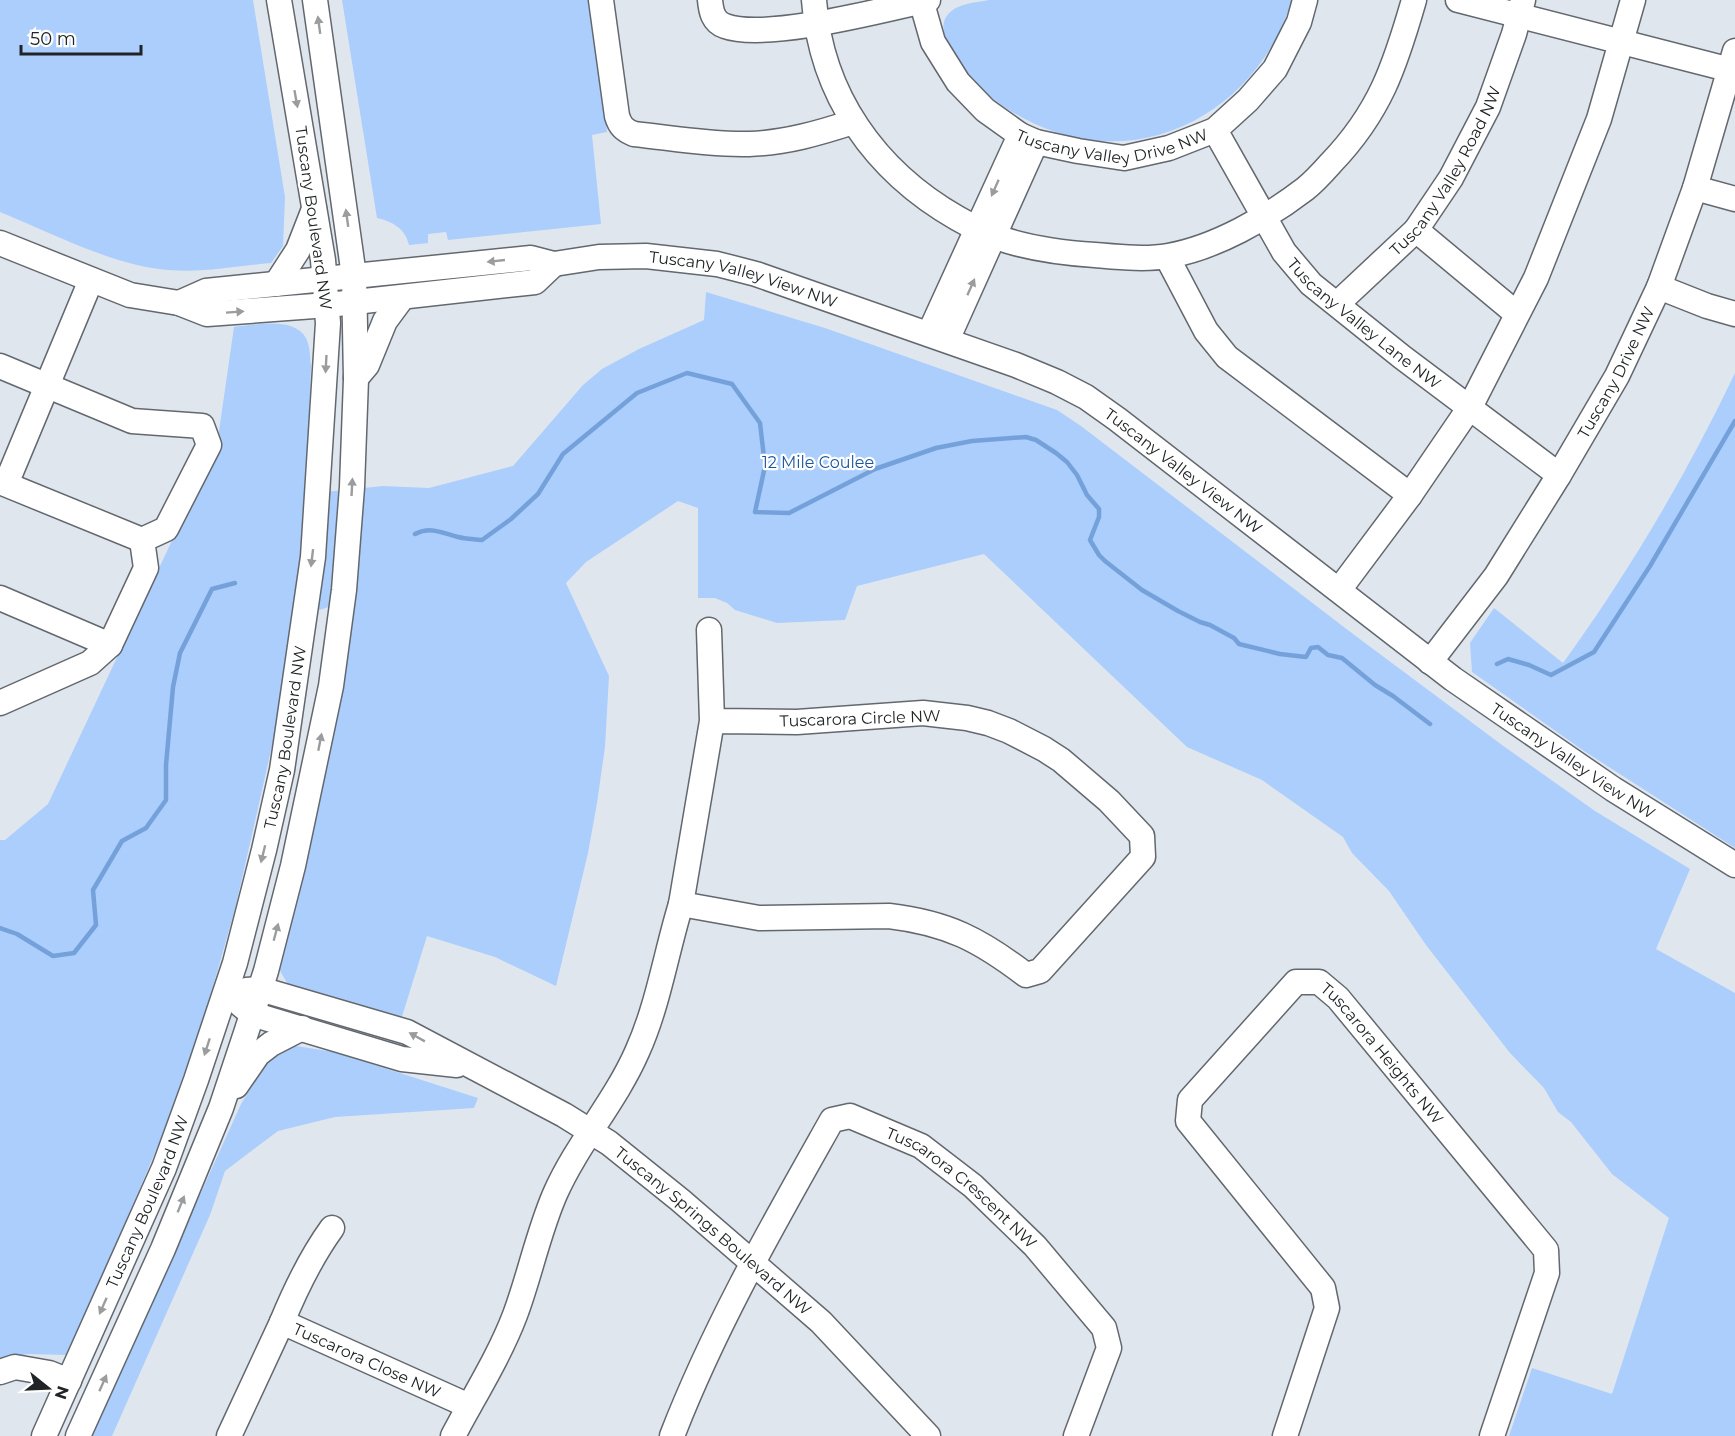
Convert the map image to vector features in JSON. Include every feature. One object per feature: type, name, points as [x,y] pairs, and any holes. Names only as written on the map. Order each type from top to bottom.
[{"type":"street","name":"Tuscany Boulevard NW","points":[[44,1436],[164,1168],[226,992],[264,850],[283,758],[313,557],[328,306],[315,207],[279,0]]},
{"type":"street","name":"Tuscany Boulevard NW","points":[[78,1436],[163,1249],[221,1108],[260,989],[293,866],[332,686],[349,533],[356,379],[355,302],[354,276],[315,0]]},
{"type":"street","points":[[601,0],[617,116],[627,131],[718,143],[752,144],[818,133],[853,122]]},
{"type":"street","points":[[710,0],[714,18],[725,26],[763,30],[815,12],[923,0]]},
{"type":"street","name":"Tuscany Valley Drive NW","points":[[923,0],[933,42],[958,82],[985,110],[1028,138],[1078,152],[1124,158],[1169,148],[1215,130],[1248,100],[1275,69],[1299,22],[1305,0]]},
{"type":"street","points":[[815,12],[829,68],[853,122],[890,169],[940,208],[985,233],[1061,253],[1167,257],[1222,239],[1263,217],[1306,188],[1345,149],[1380,98],[1396,60],[1414,0]]},
{"type":"street","points":[[1458,0],[1521,8],[1622,42],[1733,60]]},
{"type":"street","points":[[1339,590],[1410,495],[1470,407],[1536,278],[1599,119],[1633,0]]},
{"type":"street","name":"Tuscany Valley Road NW","points":[[1337,304],[1416,230],[1451,178],[1488,106],[1521,8]]},
{"type":"street","name":"Tuscany Drive NW","points":[[1430,662],[1496,576],[1617,376],[1659,287],[1695,188],[1733,60]]},
{"type":"street","name":"Tuscany Valley Lane NW","points":[[1215,130],[1284,252],[1311,284],[1402,357],[1559,475]]},
{"type":"street","points":[[938,337],[1028,138]]},
{"type":"street","points":[[1695,188],[1735,199]]},
{"type":"street","points":[[276,284],[298,250],[315,207]]},
{"type":"street","points":[[1416,230],[1517,314]]},
{"type":"street","points":[[0,243],[130,295],[179,303],[207,314],[328,306],[535,282],[554,264]]},
{"type":"street","name":"Tuscany Valley View NW","points":[[179,303],[206,291],[531,258],[554,264],[599,257],[646,256],[717,264],[756,274],[938,337],[1057,382],[1086,397],[1117,418],[1430,662],[1613,789],[1735,865]]},
{"type":"street","points":[[1167,257],[1200,321],[1227,357],[1410,495]]},
{"type":"street","points":[[0,366],[47,385],[132,421],[202,426],[209,445],[166,529],[142,540],[3,483],[47,385],[91,280]]},
{"type":"street","points":[[1659,287],[1707,306],[1735,314]]},
{"type":"street","points":[[356,379],[368,365],[385,321],[402,298]]},
{"type":"street","points":[[0,703],[90,663],[110,645],[146,568],[142,540]]},
{"type":"street","points":[[0,598],[110,645]]},
{"type":"street","points":[[453,1436],[507,1336],[555,1194],[568,1167],[625,1076],[646,1032],[681,904],[712,721],[710,630]]},
{"type":"street","name":"Tuscarora Circle NW","points":[[681,904],[759,918],[889,916],[910,918],[967,935],[996,952],[1026,975],[1040,971],[1143,857],[1142,836],[1093,788],[1044,749],[988,723],[956,716],[923,713],[797,722],[712,721]]},
{"type":"street","name":"Tuscarora Heights NW","points":[[1285,1436],[1327,1308],[1323,1288],[1188,1121],[1190,1100],[1296,982],[1319,982],[1338,998],[1546,1250],[1547,1272],[1492,1436]]},
{"type":"street","name":"Tuscany Springs Boulevard NW","points":[[226,992],[260,989],[407,1032],[592,1132],[632,1161],[821,1322],[928,1436]]},
{"type":"street","name":"Tuscany Springs Boulevard NW","points":[[226,992],[252,1014],[402,1059],[468,1066]]},
{"type":"street","points":[[221,1108],[258,1054],[271,1044],[302,1029]]},
{"type":"street","name":"Tuscarora Crescent NW","points":[[672,1436],[714,1335],[752,1262],[832,1120],[850,1116],[921,1146],[973,1186],[1035,1246],[1104,1329],[1109,1348],[1076,1436]]},
{"type":"street","points":[[282,1322],[315,1252],[332,1228]]},
{"type":"street","name":"Tuscarora Close NW","points":[[229,1436],[282,1322],[469,1406]]},
{"type":"street","points":[[0,1372],[15,1367],[49,1373],[69,1381]]},
{"type":"green space","points":[[0,0],[253,0],[285,197],[283,246],[271,263],[195,271],[148,267],[83,247],[0,212]]},
{"type":"green space","points":[[342,0],[592,0],[607,132],[592,135],[601,224],[448,240],[446,232],[428,234],[428,243],[409,245],[405,234],[398,227],[377,218]]},
{"type":"green space","points":[[989,0],[1292,0],[1275,41],[1250,76],[1220,104],[1185,125],[1147,138],[1106,141],[1065,135],[1023,118],[993,98],[967,73],[945,37],[943,28],[945,19],[959,7]]},
{"type":"green space","name":"12 Mile Coulee","points":[[706,292],[825,328],[1057,410],[1502,745],[1595,811],[1690,869],[1656,949],[1735,993],[1735,1436],[1509,1436],[1532,1368],[1612,1394],[1669,1218],[1612,1174],[1571,1122],[1558,1112],[1544,1088],[1510,1053],[1426,945],[1389,891],[1352,853],[1343,837],[1262,780],[1187,747],[984,554],[857,586],[845,620],[777,623],[735,610],[727,603],[715,598],[698,598],[698,508],[678,501],[586,562],[566,583],[609,676],[605,747],[597,803],[588,853],[556,986],[495,957],[427,936],[400,1023],[289,986],[280,971],[278,959],[351,600],[294,618],[276,728],[235,909],[208,1004],[165,1129],[69,1355],[27,1354],[0,1361],[0,840],[5,840],[48,804],[217,445],[234,327],[283,324],[300,331],[306,338],[311,366],[306,494],[383,486],[429,488],[513,466],[583,385],[602,369],[639,349],[704,320]]},
{"type":"green space","points":[[1735,373],[1735,848],[1584,751],[1472,672],[1470,643],[1494,608],[1563,663],[1611,594],[1656,522],[1717,411]]},
{"type":"green space","points":[[290,1045],[334,1052],[478,1098],[474,1108],[335,1117],[278,1131],[225,1171],[210,1215],[112,1436],[91,1436],[241,1104],[268,1060]]},
{"type":"waterway","points":[[415,534],[431,530],[461,538],[482,540],[511,519],[538,494],[563,454],[637,393],[687,373],[732,384],[760,423],[765,466],[755,512],[789,513],[875,469],[936,448],[972,441],[1026,437],[1036,440],[1067,462],[1077,475],[1087,495],[1099,509],[1099,517],[1090,540],[1099,555],[1142,590],[1178,611],[1234,638],[1239,644],[1280,654],[1306,657],[1311,648],[1318,647],[1328,655],[1342,658],[1375,685],[1430,724]]},
{"type":"waterway","points":[[1497,664],[1508,659],[1551,675],[1594,652],[1650,566],[1735,421]]},
{"type":"waterway","points":[[0,928],[17,934],[53,956],[74,953],[96,925],[93,890],[122,841],[146,828],[166,800],[166,765],[173,687],[180,653],[212,589],[235,583]]}]
